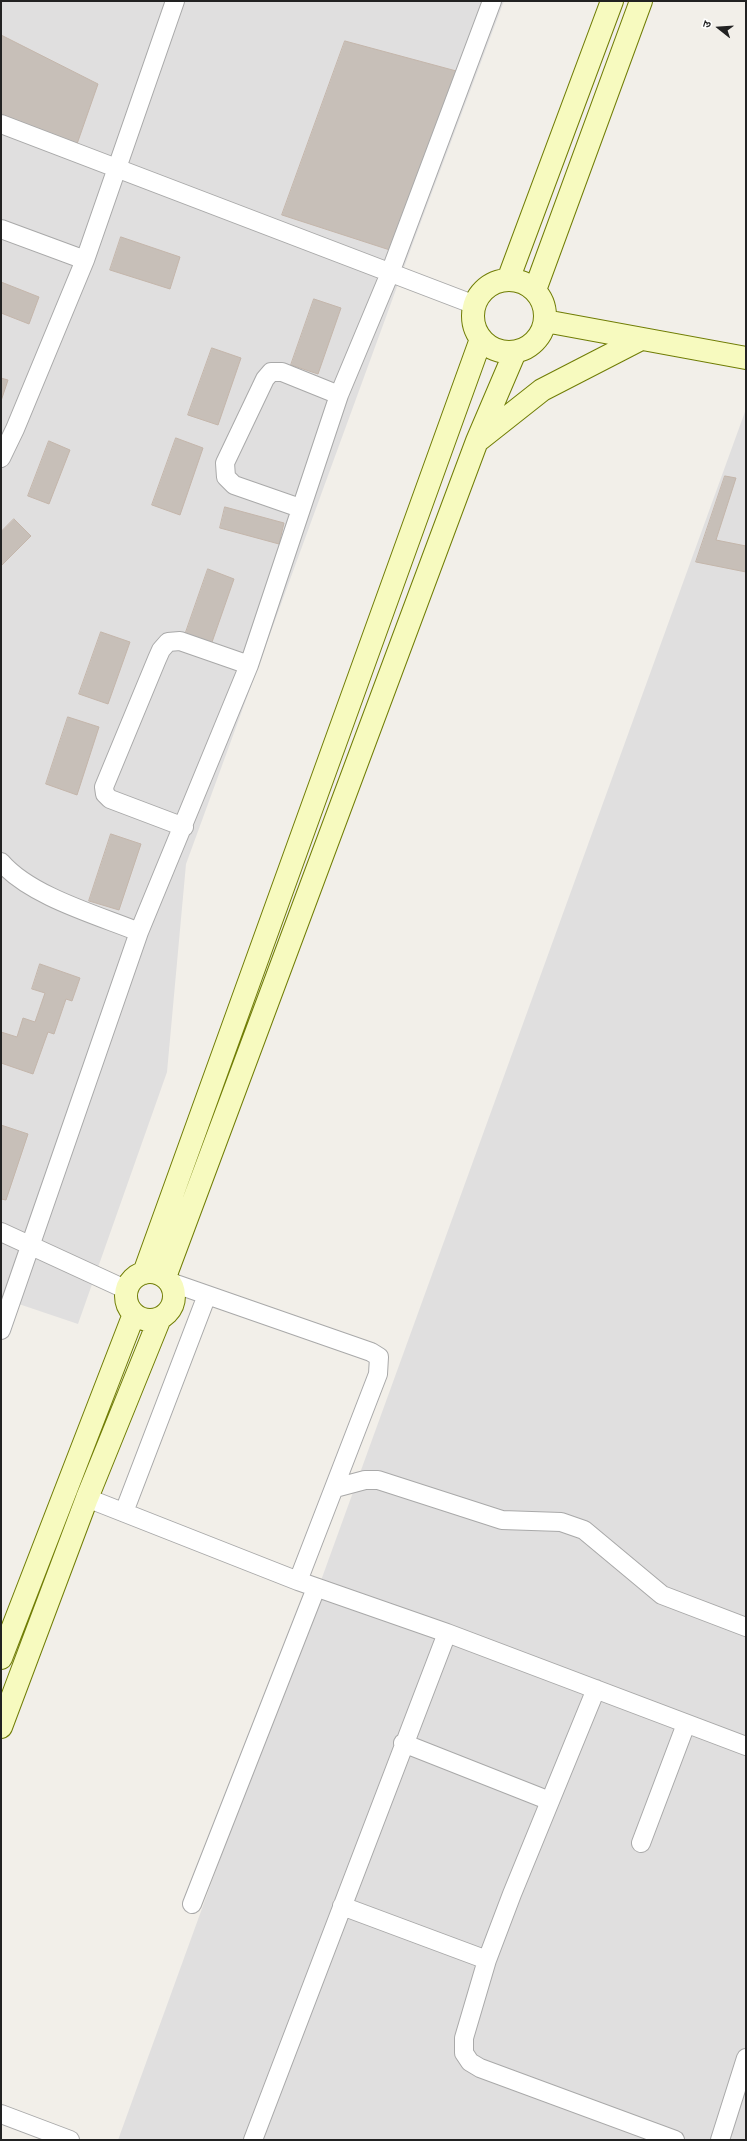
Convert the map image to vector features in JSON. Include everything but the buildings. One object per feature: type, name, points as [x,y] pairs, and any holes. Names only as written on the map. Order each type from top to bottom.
[{"type":"main road","points":[[508,280],[612,1]]},
{"type":"main road","points":[[535,290],[641,1]]},
{"type":"main road","points":[[508,280],[518,281],[535,290],[541,299],[545,310],[545,321],[542,332],[535,342],[526,348],[515,352],[496,350],[481,339],[475,328],[475,304],[488,287],[498,282],[508,280]]},
{"type":"main road","points":[[545,321],[746,357]]},
{"type":"main road","points":[[144,1273],[481,339]]},
{"type":"main road","points":[[477,441],[542,390],[641,339]]},
{"type":"main road","points":[[167,1279],[477,441],[515,352]]},
{"type":"main road","points":[[151,1272],[167,1279],[174,1295],[173,1302],[166,1314],[160,1318],[146,1320],[134,1314],[127,1303],[127,1290],[136,1276],[144,1273],[151,1272]]},
{"type":"main road","points":[[1,1658],[134,1314]]},
{"type":"main road","points":[[1,1727],[87,1498],[160,1318]]},
{"type":"street","points":[[1,458],[8,426],[85,260],[175,1]]},
{"type":"street","points":[[1,1330],[139,932],[184,826],[249,665],[300,508],[339,395],[390,273],[492,1]]},
{"type":"street","points":[[1,124],[475,304]]},
{"type":"street","points":[[1,229],[85,260]]},
{"type":"street","points":[[300,508],[234,485],[226,477],[225,463],[264,379],[271,372],[282,372],[339,395]]},
{"type":"street","points":[[184,826],[110,800],[105,794],[104,787],[161,650],[168,642],[180,641],[249,665]]},
{"type":"street","points":[[1,862],[7,869],[34,888],[139,932]]},
{"type":"street","points":[[1,1232],[30,1243],[127,1290]]},
{"type":"street","points":[[167,1279],[207,1295],[371,1352],[379,1358],[378,1374],[298,1581]]},
{"type":"street","points":[[124,1512],[207,1295]]},
{"type":"street","points":[[335,1488],[365,1480],[378,1480],[502,1520],[560,1522],[572,1525],[595,1537],[662,1595],[746,1627]]},
{"type":"street","points":[[87,1498],[316,1588],[447,1633],[746,1746]]},
{"type":"street","points":[[192,1904],[316,1588]]},
{"type":"street","points":[[253,2140],[447,1633]]},
{"type":"street","points":[[596,1689],[550,1801],[488,1960],[464,2038],[464,2053],[470,2062],[480,2068],[675,2140]]},
{"type":"street","points":[[641,1843],[686,1724]]},
{"type":"street","points":[[404,1743],[550,1801]]},
{"type":"street","points":[[342,1906],[488,1960]]},
{"type":"street","points":[[720,2140],[745,2062]]},
{"type":"street","points":[[1,2114],[70,2140]]},
{"type":"shaded area","points":[[1,1],[504,1],[413,243],[186,864],[167,1072],[78,1324],[1,1298]]},
{"type":"shaded area","points":[[746,409],[746,2140],[118,2140]]}]
